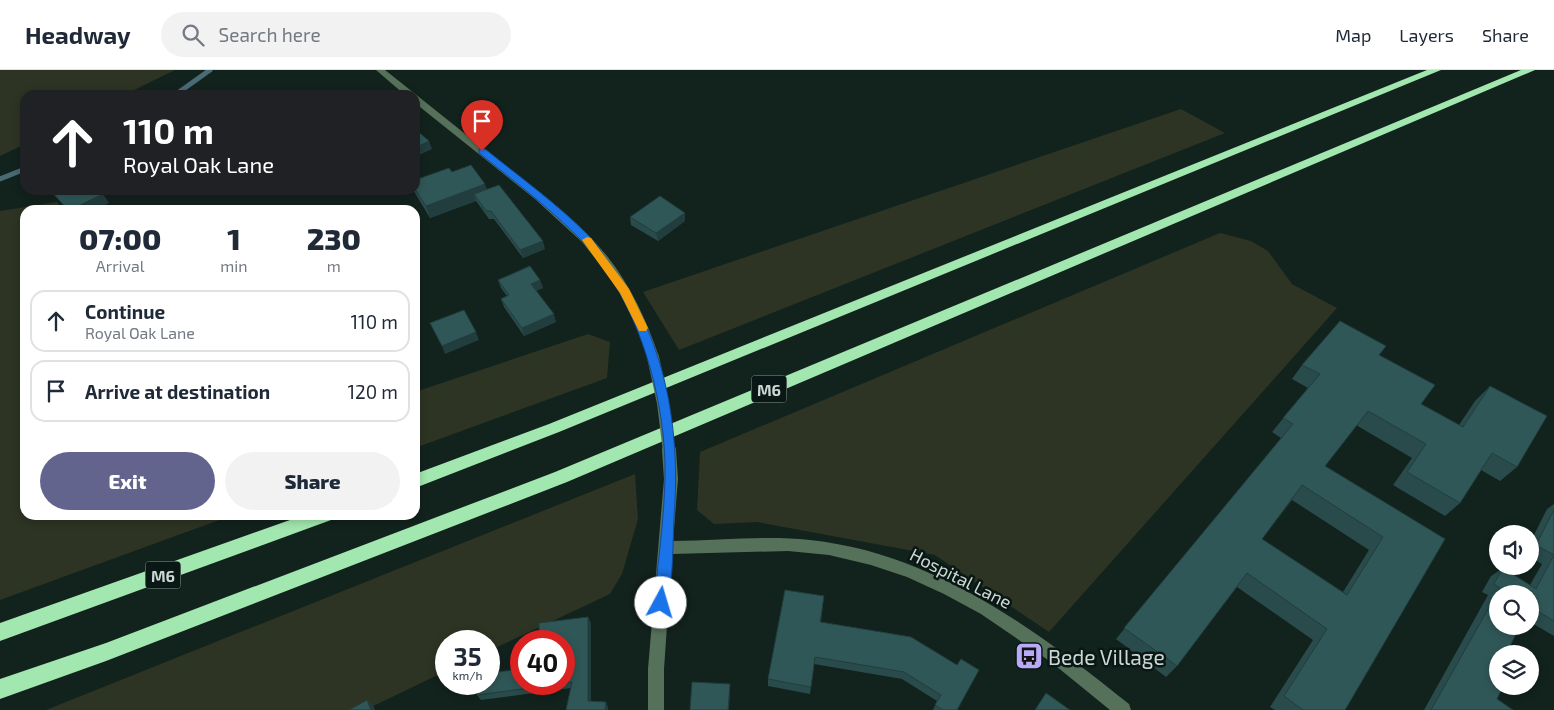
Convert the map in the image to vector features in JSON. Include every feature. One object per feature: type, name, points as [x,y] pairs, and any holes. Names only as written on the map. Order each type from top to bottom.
[{"type":"highway","name":"M6","points":[[420,479],[554,428],[1436,70]]},
{"type":"highway","name":"M6","points":[[0,689],[115,648],[560,477],[1530,70]]},
{"type":"highway","name":"M6","points":[[0,632],[311,520]]},
{"type":"street","points":[[380,70],[405,90]]},
{"type":"street","points":[[420,102],[540,198],[587,240],[614,275],[632,305],[647,336],[665,407],[671,479],[656,669],[656,710]]},
{"type":"street","name":"Hospital Lane","points":[[666,548],[781,545],[828,549],[887,563],[927,578],[1018,628],[1066,663],[1123,710]]},
{"type":"green space","points":[[0,70],[175,70],[134,90],[20,90],[20,146],[0,156]]},
{"type":"green space","points":[[1181,109],[1225,133],[679,350],[643,292]]},
{"type":"green space","points":[[57,202],[59,205],[38,205]]},
{"type":"green space","points":[[20,208],[20,520],[219,520],[0,600],[0,211]]},
{"type":"green space","points":[[1220,233],[1251,241],[1268,251],[1292,284],[1337,308],[1049,632],[935,555],[757,522],[714,524],[697,510],[700,452]]},
{"type":"green space","points":[[588,334],[610,342],[607,378],[420,446],[420,390]]},
{"type":"green space","points":[[635,474],[638,519],[622,574],[610,594],[534,630],[510,630],[510,641],[500,646],[500,630],[435,630],[435,676],[365,710],[46,710]]},
{"type":"building","points":[[420,133],[429,141],[420,146]]},
{"type":"building","points":[[471,165],[485,184],[426,206],[419,195],[420,178],[449,168],[452,172]]},
{"type":"building","points":[[499,185],[543,241],[520,250],[491,211],[486,211],[474,194]]},
{"type":"building","points":[[54,195],[101,195],[80,205],[64,205]]},
{"type":"building","points":[[660,196],[685,213],[656,233],[630,217]]},
{"type":"building","points":[[530,266],[540,280],[531,284],[554,314],[522,328],[501,299],[509,295],[498,280]]},
{"type":"building","points":[[464,310],[476,332],[442,346],[430,323]]},
{"type":"building","points":[[1340,321],[1386,346],[1379,355],[1435,385],[1421,404],[1463,427],[1490,386],[1547,416],[1517,467],[1492,453],[1460,503],[1407,472],[1426,444],[1368,411],[1325,466],[1445,539],[1345,710],[1303,710],[1284,696],[1327,629],[1247,573],[1177,666],[1124,628],[1293,424],[1283,418],[1320,374],[1302,365]],"holes":[[[1302,485],[1383,537],[1347,595],[1262,539]]]},
{"type":"building","points":[[1554,510],[1554,555],[1539,547],[1539,539]]},
{"type":"building","points":[[1554,555],[1554,621],[1539,612],[1538,585]]},
{"type":"building","points":[[1499,575],[1514,575],[1530,585],[1494,584]]},
{"type":"building","points":[[785,590],[824,596],[820,622],[911,637],[957,665],[961,659],[979,670],[957,710],[943,710],[935,705],[941,695],[904,672],[815,657],[811,687],[768,679]]},
{"type":"building","points":[[1489,607],[1489,635],[1516,635],[1510,645],[1489,645],[1489,695],[1499,695],[1497,699],[1513,710],[1431,710]]},
{"type":"building","points":[[588,617],[588,701],[606,702],[605,710],[566,710],[569,695],[575,695],[575,630],[539,630],[539,623]]},
{"type":"building","points":[[510,670],[510,691],[500,692],[500,672]]},
{"type":"building","points":[[692,682],[730,684],[728,710],[690,710]]},
{"type":"building","points":[[1046,693],[1070,710],[1035,710]]},
{"type":"building","points":[[367,700],[371,710],[349,710]]},
{"type":"waterway","points":[[182,90],[210,70]]},
{"type":"waterway","points":[[0,179],[20,171]]},
{"type":"slow traffic","points":[[587,240],[625,291],[643,328]]},
{"type":"place","name":"Bede Village","points":[[1029,656]]},
{"type":"route","points":[[482,151],[548,204],[587,240],[625,291],[647,336],[665,407],[670,444],[671,479],[661,603]]}]
